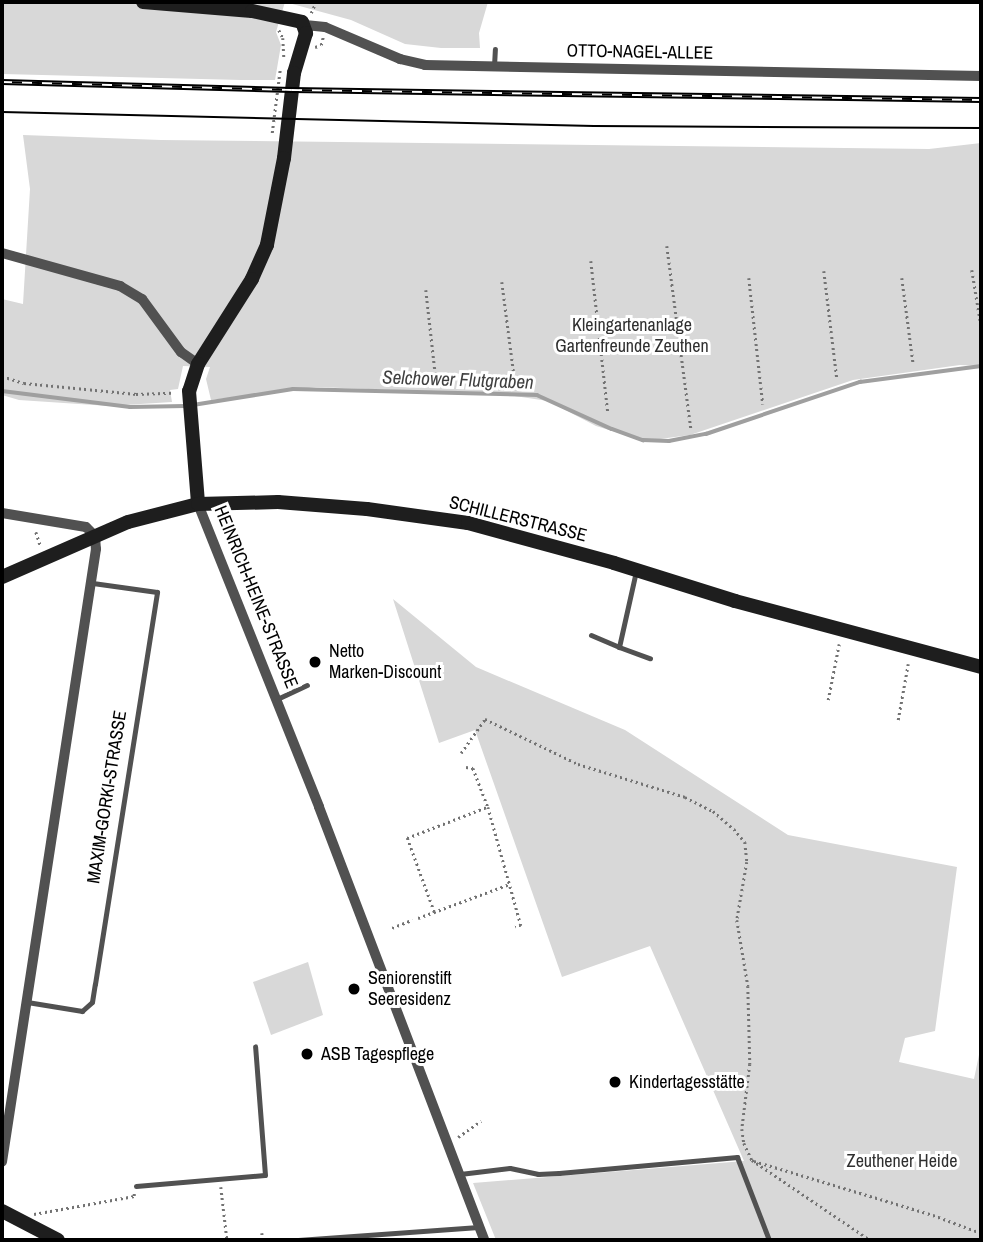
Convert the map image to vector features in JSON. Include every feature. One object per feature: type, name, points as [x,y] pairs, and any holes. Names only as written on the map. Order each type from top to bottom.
[{"type":"street","points":[[143,2],[232,9],[308,19]]},
{"type":"street","name":"OTTO-NAGEL-ALLEE","points":[[308,19],[412,63],[981,76]]},
{"type":"street","name":"HEINRICH-HEINE-STRASSE","points":[[308,19],[294,73],[284,158],[267,245],[252,279],[198,364],[189,391],[198,504],[277,699],[484,1240]]},
{"type":"street","points":[[2,253],[120,286],[142,299],[181,352],[198,364]]},
{"type":"street","name":"SCHILLERSTRASSE","points":[[2,577],[128,522],[198,504],[295,503],[445,520],[636,570],[745,604],[981,667]]},
{"type":"street","points":[[2,513],[71,522],[86,527],[94,536],[93,583],[2,1162]]},
{"type":"street","points":[[2,1211],[58,1240]]},
{"type":"lane","points":[[494,66],[495,49]]},
{"type":"lane","points":[[620,647],[636,570]]},
{"type":"lane","name":"MAXIM-GORKI-STRASSE","points":[[27,1002],[82,1011],[92,1002],[156,592],[93,583]]},
{"type":"lane","points":[[591,635],[650,658]]},
{"type":"lane","points":[[277,699],[307,685]]},
{"type":"lane","points":[[136,1186],[265,1175],[255,1046]]},
{"type":"lane","points":[[460,1174],[510,1168],[538,1174],[559,1173],[737,1157],[769,1240]]},
{"type":"lane","points":[[298,1240],[479,1227]]},
{"type":"path","points":[[308,19],[316,2]]},
{"type":"path","points":[[272,138],[276,89],[284,51],[284,38],[272,25],[274,16]]},
{"type":"path","points":[[667,246],[691,428]]},
{"type":"path","points":[[591,261],[608,414]]},
{"type":"path","points":[[972,270],[981,325]]},
{"type":"path","points":[[824,271],[837,377]]},
{"type":"path","points":[[749,278],[763,404]]},
{"type":"path","points":[[902,278],[913,362]]},
{"type":"path","points":[[502,282],[515,382]]},
{"type":"path","points":[[426,290],[436,379]]},
{"type":"path","points":[[2,376],[36,384],[136,394],[171,393]]},
{"type":"path","points":[[36,532],[41,547]]},
{"type":"path","points":[[828,701],[839,644]]},
{"type":"path","points":[[898,720],[908,664]]},
{"type":"path","points":[[461,753],[485,719],[578,764],[685,797],[713,811],[745,842],[747,862],[737,920],[748,986],[750,1064],[742,1129],[752,1160],[870,1240]]},
{"type":"path","points":[[466,767],[473,768],[488,807],[521,925],[515,927]]},
{"type":"path","points":[[434,912],[407,838],[488,807]]},
{"type":"path","points":[[418,918],[510,884]]},
{"type":"path","points":[[392,928],[412,920]]},
{"type":"path","points":[[456,1139],[481,1121]]},
{"type":"path","points":[[737,1157],[933,1215],[981,1233]]},
{"type":"path","points":[[220,1179],[227,1239]]},
{"type":"path","points":[[33,1215],[134,1196],[136,1186]]},
{"type":"path","points":[[262,1233],[263,1240]]},
{"type":"green space","points":[[2,2],[285,2],[276,32],[281,45],[275,80],[2,74]]},
{"type":"green space","points":[[285,2],[488,2],[479,33],[480,48],[441,48],[405,44],[351,20]]},
{"type":"green space","name":"Kleingartenanlage Gartenfreunde Zeuthen","points":[[23,135],[161,140],[929,149],[981,143],[981,366],[960,365],[853,380],[690,435],[645,441],[596,426],[548,401],[501,394],[316,387],[211,400],[206,379],[210,367],[183,366],[178,389],[170,390],[172,402],[109,406],[19,400],[2,395],[2,299],[23,304],[30,189]]},
{"type":"green space","name":"Zeuthener Heide","points":[[393,599],[476,667],[625,730],[788,835],[957,867],[935,1031],[905,1038],[899,1062],[974,1079],[981,1045],[981,1240],[496,1240],[473,1183],[744,1161],[650,946],[562,977],[475,730],[439,743]]},
{"type":"green space","points":[[308,962],[323,1015],[271,1035],[253,982]]},
{"type":"waterway","name":"Selchower Flutgraben","points":[[193,405],[293,389],[537,395],[643,440],[669,441],[706,434],[860,382],[981,366]]},
{"type":"waterway","name":"Selchower Flutgraben","points":[[2,391],[130,407],[185,406]]},
{"type":"tram line","points":[[2,112],[594,126],[981,128]]},
{"type":"railway","points":[[2,82],[292,90],[981,100]]},
{"type":"place","name":"Netto Marken-Discount","points":[[315,662]]},
{"type":"place","name":"Seniorenstift Seeresidenz","points":[[354,989]]},
{"type":"place","name":"ASB Tagespflege","points":[[307,1054]]},
{"type":"place","name":"Kindertagesstätte","points":[[615,1082]]}]
